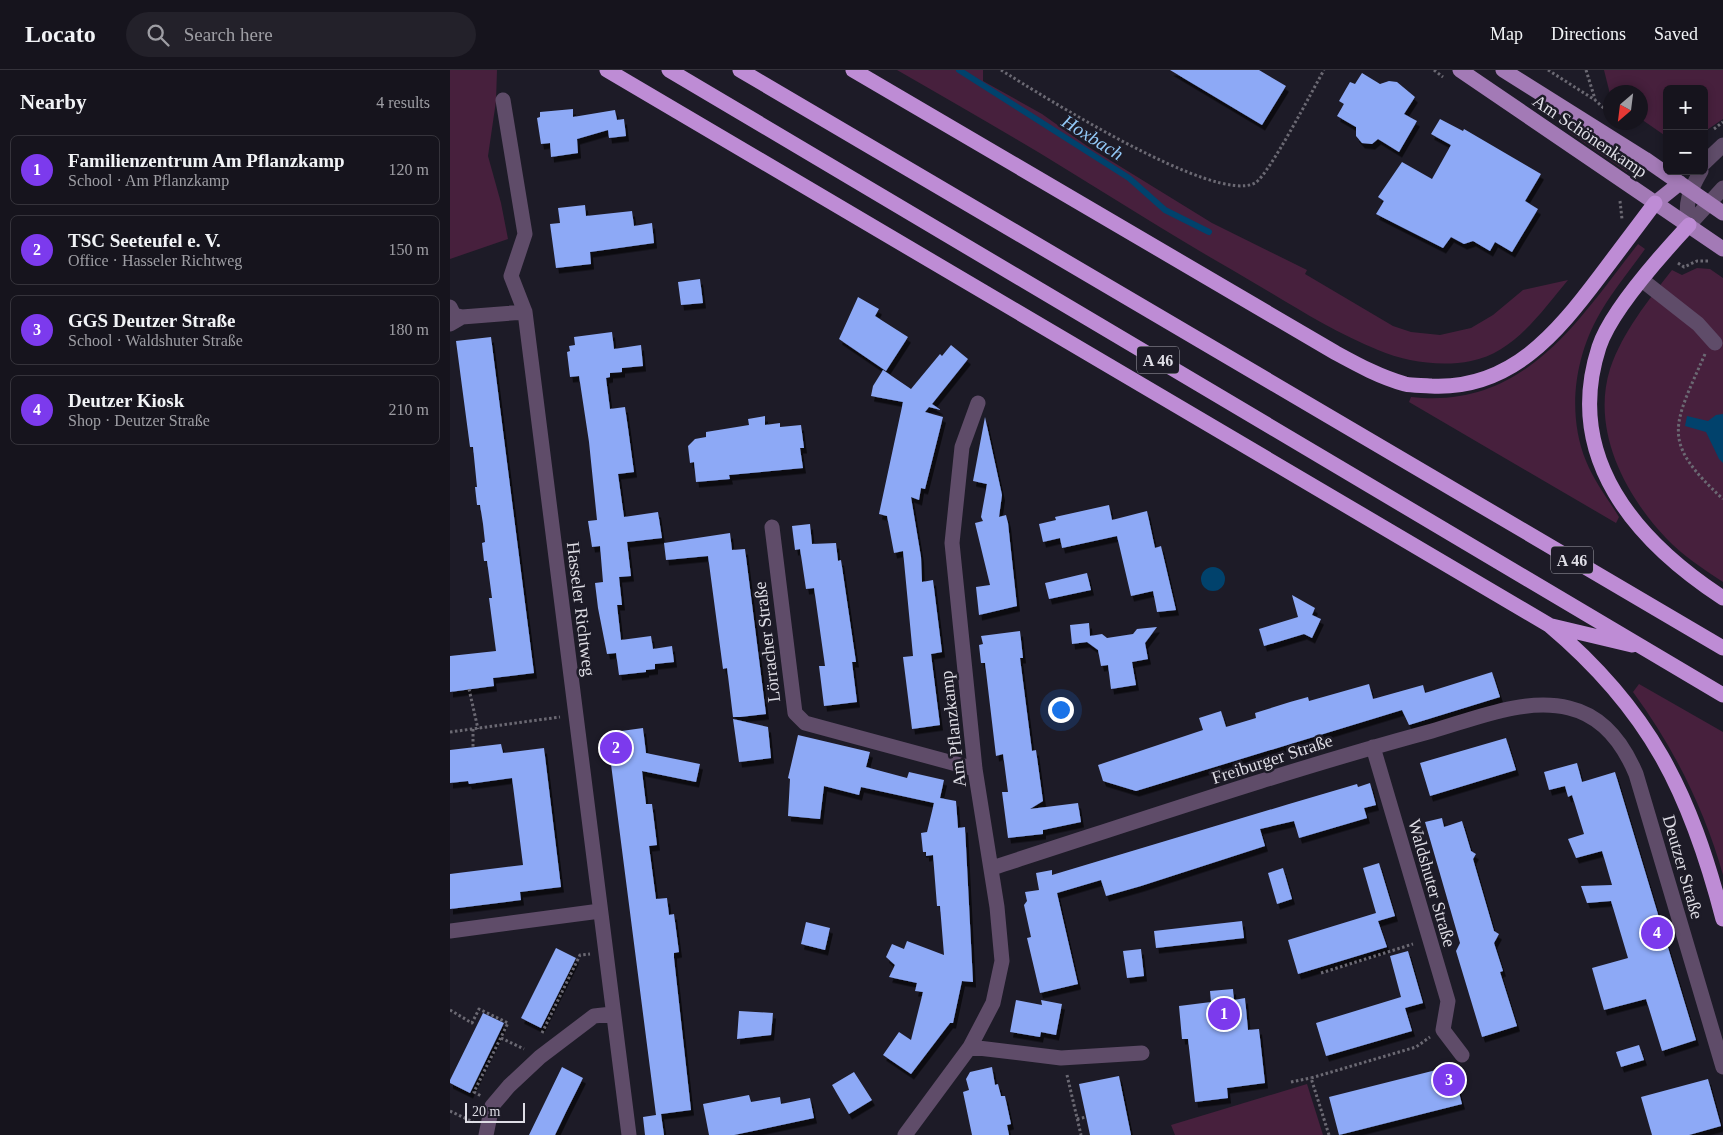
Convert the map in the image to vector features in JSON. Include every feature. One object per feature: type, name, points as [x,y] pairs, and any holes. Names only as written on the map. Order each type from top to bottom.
[{"type":"highway","points":[[607,70],[1548,625],[1605,676],[1630,706],[1655,744],[1678,786],[1698,832],[1723,919]]},
{"type":"highway","name":"A 46","points":[[669,70],[1647,648],[1723,695]]},
{"type":"highway","name":"A 46","points":[[740,70],[1723,648]]},
{"type":"highway","points":[[853,70],[1336,353],[1372,372],[1407,384],[1447,386],[1473,382],[1485,379],[1516,364],[1557,331],[1655,203]]},
{"type":"highway","points":[[862,70],[890,92]]},
{"type":"highway","points":[[1689,225],[1664,252],[1611,320],[1599,346],[1593,373],[1589,420],[1594,443],[1609,482],[1627,515],[1696,580],[1723,598]]},
{"type":"highway","points":[[1548,625],[1647,648]]},
{"type":"main road","name":"Am Schönenkamp","points":[[1460,70],[1723,249]]},
{"type":"main road","name":"Am Schönenkamp","points":[[1503,70],[1685,186],[1723,213]]},
{"type":"main road","points":[[1655,203],[1685,186]]},
{"type":"street","name":"Hasseler Richtweg","points":[[503,100],[525,234],[511,276],[525,312],[612,1014],[629,1135]]},
{"type":"street","points":[[1708,161],[1723,145]]},
{"type":"street","points":[[1689,225],[1686,213],[1685,186],[1692,175]]},
{"type":"street","points":[[1685,186],[1695,175]]},
{"type":"street","points":[[1689,225],[1723,188]]},
{"type":"street","points":[[1642,280],[1698,324],[1716,343]]},
{"type":"street","points":[[450,307],[456,320],[525,312]]},
{"type":"street","name":"Am Pflanzkamp","points":[[905,1135],[970,1047],[992,1003],[1002,961],[992,868],[974,769],[952,543],[962,447],[978,403]]},
{"type":"street","name":"Lörracher Straße","points":[[772,527],[795,712],[805,723],[974,769]]},
{"type":"street","name":"Freiburger Straße","points":[[992,868],[1373,747],[1515,708],[1568,707]]},
{"type":"street","name":"Deutzer Straße","points":[[1568,707],[1584,712],[1600,722],[1616,736],[1628,754],[1639,783],[1723,1068]]},
{"type":"street","name":"Waldshuter Straße","points":[[1373,747],[1428,939],[1448,1001],[1444,1030]]},
{"type":"street","points":[[450,931],[600,911]]},
{"type":"street","points":[[487,1131],[489,1114],[495,1103],[509,1086],[540,1057],[594,1016],[612,1014]]},
{"type":"street","points":[[1444,1030],[1462,1055]]},
{"type":"street","points":[[970,1047],[1061,1058],[1142,1053]]},
{"type":"path","points":[[1001,70],[1107,134],[1211,181],[1242,188],[1257,182],[1269,167],[1324,70]]},
{"type":"path","points":[[1548,70],[1595,100],[1603,107]]},
{"type":"path","points":[[1586,70],[1595,100]]},
{"type":"path","name":"Am Schönenkamp","points":[[1616,197],[1621,205],[1620,217],[1625,222]]},
{"type":"path","points":[[1679,263],[1684,267],[1697,261],[1709,261],[1716,265]]},
{"type":"path","points":[[1716,343],[1707,350],[1686,398],[1678,423],[1678,440],[1682,453],[1700,478],[1723,500]]},
{"type":"path","points":[[469,689],[478,729]]},
{"type":"path","points":[[450,732],[576,715]]},
{"type":"path","points":[[473,729],[473,748]]},
{"type":"path","points":[[1321,973],[1428,939]]},
{"type":"path","points":[[542,1034],[580,955],[605,954]]},
{"type":"path","points":[[450,1010],[472,1023],[479,1009],[508,1023],[474,1092],[495,1103]]},
{"type":"path","points":[[1291,1082],[1311,1078],[1416,1047],[1419,1043],[1444,1030]]},
{"type":"path","points":[[501,1038],[540,1057]]},
{"type":"path","points":[[1061,1058],[1069,1079],[1081,1135]]},
{"type":"path","points":[[1311,1078],[1329,1135]]},
{"type":"path","points":[[450,1110],[487,1131]]},
{"type":"path","points":[[1077,1118],[1086,1117]]},
{"type":"shaded area","points":[[450,70],[497,70],[496,101],[488,156],[501,203],[508,239],[450,259]]},
{"type":"shaded area","points":[[897,70],[983,70],[983,81],[1042,114],[1087,146],[1212,223],[1307,270],[1305,274],[1393,326],[1411,332],[1440,335],[1471,328],[1493,315],[1523,290],[1568,280],[1526,329],[1501,349],[1486,356],[1471,361],[1448,364],[1400,358],[1359,342],[1305,313],[1179,239],[1016,139]]},
{"type":"shaded area","points":[[1604,70],[1723,70],[1723,119],[1708,129],[1708,85],[1663,85],[1663,134],[1648,124],[1648,85],[1608,85]]},
{"type":"shaded area","points":[[1567,125],[1575,128],[1632,165],[1627,172],[1570,133],[1565,127]]},
{"type":"shaded area","points":[[1638,244],[1645,249],[1613,293],[1593,325],[1580,363],[1576,383],[1576,423],[1580,442],[1593,476],[1619,517],[1616,523],[1409,402],[1411,397],[1451,397],[1486,390],[1516,375],[1544,355],[1569,330],[1593,303]]},
{"type":"shaded area","points":[[1697,268],[1710,269],[1723,278],[1723,582],[1693,562],[1672,544],[1637,502],[1625,482],[1616,460],[1609,438],[1605,415],[1605,392],[1610,369],[1629,329],[1672,270],[1682,275]]},
{"type":"shaded area","points":[[1639,684],[1723,732],[1723,875],[1707,827],[1686,779],[1661,734],[1633,692]]},
{"type":"shaded area","points":[[1307,1084],[1323,1135],[1175,1135],[1171,1125]]},
{"type":"water","points":[[1723,414],[1723,463],[1719,459],[1706,432],[1685,426],[1687,416],[1708,421],[1716,415]]},
{"type":"water","points":[[1213,567],[1221,571],[1225,579],[1221,587],[1213,591],[1205,587],[1201,579],[1205,571]]},
{"type":"building","points":[[1170,70],[1259,70],[1286,86],[1262,125]]},
{"type":"building","points":[[1362,73],[1380,84],[1389,81],[1397,82],[1415,97],[1404,114],[1417,121],[1399,152],[1378,139],[1372,144],[1362,143],[1356,136],[1356,127],[1337,116],[1344,104],[1339,101],[1350,82],[1355,84]]},
{"type":"building","points":[[573,109],[573,117],[615,110],[617,120],[624,119],[626,136],[609,138],[608,130],[577,139],[578,153],[551,157],[550,143],[541,144],[537,118],[540,117],[540,112]]},
{"type":"building","points":[[1440,119],[1463,131],[1464,129],[1541,174],[1525,201],[1538,209],[1512,252],[1495,242],[1490,251],[1473,241],[1464,244],[1451,237],[1443,248],[1376,214],[1384,201],[1378,197],[1402,162],[1432,179],[1451,145],[1431,134]]},
{"type":"building","points":[[585,205],[586,216],[632,211],[634,226],[652,223],[654,243],[590,252],[591,264],[556,268],[550,224],[560,223],[558,208]]},
{"type":"building","points":[[700,279],[703,303],[681,305],[678,282]]},
{"type":"building","points":[[858,297],[879,309],[875,316],[908,337],[886,371],[839,339]]},
{"type":"building","points":[[612,332],[614,349],[641,345],[643,366],[622,368],[622,372],[610,373],[610,377],[606,378],[610,409],[625,407],[634,472],[618,474],[624,517],[658,512],[662,538],[627,542],[631,576],[619,577],[622,605],[617,605],[621,640],[651,636],[653,649],[672,646],[674,662],[655,664],[655,669],[646,670],[646,672],[619,675],[616,653],[607,654],[598,608],[595,583],[603,582],[600,546],[592,547],[588,521],[597,520],[589,442],[579,376],[570,377],[567,352],[570,351],[569,346],[575,345],[574,337]]},
{"type":"building","points":[[491,337],[534,673],[493,678],[494,686],[450,692],[450,656],[496,651],[489,598],[492,598],[487,561],[484,561],[482,543],[485,542],[483,524],[480,505],[477,505],[473,447],[470,447],[456,341]]},
{"type":"building","points":[[951,345],[968,359],[932,404],[941,410],[929,407],[925,412],[943,417],[925,489],[921,488],[919,500],[911,497],[921,557],[922,582],[933,580],[942,652],[931,654],[940,725],[912,729],[903,657],[913,656],[903,551],[894,553],[887,516],[879,514],[903,402],[871,396],[873,386],[883,370],[911,389],[940,354],[942,356]]},
{"type":"building","points":[[765,416],[765,425],[780,423],[780,427],[801,425],[804,448],[800,448],[803,468],[729,475],[730,479],[696,482],[694,462],[690,463],[688,446],[695,439],[706,437],[706,432],[749,425],[748,419]]},
{"type":"building","points":[[985,417],[1002,495],[999,517],[1006,515],[1008,523],[1017,606],[979,615],[976,587],[990,585],[975,523],[983,521],[981,517],[987,484],[973,481]]},
{"type":"building","points":[[1109,505],[1112,520],[1147,511],[1155,548],[1161,546],[1176,610],[1157,612],[1153,591],[1131,596],[1117,536],[1062,548],[1060,538],[1043,542],[1039,524],[1056,520],[1055,517]]},
{"type":"building","points":[[810,524],[812,544],[836,543],[838,561],[841,560],[856,662],[852,662],[857,702],[824,706],[819,666],[825,666],[814,588],[806,589],[800,549],[795,550],[792,526]]},
{"type":"building","points":[[730,533],[732,550],[745,549],[766,714],[733,717],[727,668],[723,669],[708,556],[666,560],[664,543]]},
{"type":"building","points":[[1087,573],[1091,590],[1049,599],[1045,583]]},
{"type":"building","points":[[1292,595],[1315,608],[1312,615],[1321,619],[1312,638],[1304,634],[1264,646],[1259,629],[1298,617]]},
{"type":"building","points":[[1089,623],[1090,636],[1102,634],[1107,638],[1133,634],[1137,629],[1157,627],[1145,643],[1148,659],[1132,662],[1136,685],[1111,689],[1108,665],[1101,666],[1098,650],[1087,642],[1072,644],[1070,625]]},
{"type":"building","points":[[1020,631],[1023,658],[1020,658],[1032,751],[1036,750],[1043,801],[1030,809],[1078,803],[1081,822],[1043,830],[1043,834],[1008,838],[1002,792],[1008,792],[1003,754],[996,756],[985,663],[981,663],[979,645],[983,644],[981,636]]},
{"type":"building","points":[[1492,672],[1500,697],[1409,725],[1402,710],[1136,791],[1103,781],[1098,765],[1203,730],[1199,718],[1221,711],[1226,727],[1256,718],[1255,713],[1290,702],[1308,697],[1309,701],[1369,684],[1373,699],[1423,685],[1425,693]]},
{"type":"building","points":[[733,719],[768,727],[771,758],[739,762]]},
{"type":"building","points":[[643,728],[646,753],[700,764],[696,782],[642,771],[646,804],[652,804],[657,845],[649,846],[656,899],[667,898],[669,915],[674,914],[679,952],[674,953],[674,958],[691,1110],[661,1114],[664,1135],[645,1135],[643,1117],[656,1115],[607,733]]},
{"type":"building","points":[[798,735],[870,752],[866,767],[907,778],[909,772],[944,780],[940,798],[956,801],[958,828],[965,827],[973,982],[962,981],[953,1023],[950,1023],[911,1074],[883,1055],[899,1032],[911,1040],[923,992],[915,991],[917,983],[889,977],[895,965],[886,957],[892,944],[904,949],[907,941],[944,955],[940,906],[937,906],[933,855],[926,856],[926,852],[923,852],[921,833],[927,832],[934,803],[861,787],[859,795],[824,786],[820,819],[788,816],[790,779],[788,778]]},
{"type":"building","points":[[1506,738],[1516,770],[1430,796],[1420,763]]},
{"type":"building","points":[[501,744],[503,753],[544,748],[561,887],[520,892],[521,900],[450,909],[450,874],[523,865],[512,778],[469,784],[468,781],[450,783],[450,750]]},
{"type":"building","points":[[1577,763],[1582,782],[1615,772],[1696,1040],[1662,1051],[1646,999],[1604,1010],[1592,968],[1628,958],[1611,901],[1587,903],[1581,886],[1612,885],[1602,851],[1576,858],[1568,839],[1584,834],[1572,795],[1568,797],[1565,786],[1549,790],[1544,772]]},
{"type":"building","points":[[1370,783],[1376,805],[1364,808],[1367,818],[1299,838],[1294,821],[1260,829],[1265,846],[1141,886],[1106,896],[1101,880],[1057,893],[1078,984],[1040,993],[1027,938],[1031,937],[1024,905],[1027,901],[1025,892],[1039,890],[1036,873],[1052,870],[1052,875],[1357,784],[1358,787]]},
{"type":"building","points":[[1442,818],[1444,827],[1462,821],[1471,851],[1476,854],[1473,859],[1494,931],[1499,934],[1494,943],[1503,971],[1500,972],[1517,1026],[1482,1037],[1456,951],[1460,943],[1425,822]]},
{"type":"building","points":[[1379,863],[1395,916],[1378,921],[1387,947],[1298,974],[1288,940],[1376,913],[1363,868]]},
{"type":"building","points":[[1283,868],[1292,899],[1277,904],[1268,873]]},
{"type":"building","points":[[1242,921],[1244,938],[1156,948],[1154,931]]},
{"type":"building","points":[[806,922],[830,928],[825,950],[801,944]]},
{"type":"building","points":[[556,948],[576,958],[541,1028],[521,1018]]},
{"type":"building","points":[[1141,949],[1144,976],[1127,978],[1123,951]]},
{"type":"building","points":[[1408,951],[1423,1003],[1405,1008],[1412,1031],[1326,1056],[1316,1023],[1401,997],[1390,956]]},
{"type":"building","points":[[1233,989],[1234,1000],[1245,998],[1248,1030],[1259,1029],[1265,1083],[1227,1088],[1228,1098],[1195,1102],[1188,1039],[1182,1039],[1179,1006],[1211,1002],[1210,991]]},
{"type":"building","points":[[1016,1000],[1042,1005],[1041,1000],[1062,1004],[1056,1035],[1041,1032],[1040,1037],[1010,1032]]},
{"type":"building","points":[[739,1011],[773,1013],[771,1035],[737,1039]]},
{"type":"building","points":[[483,1013],[504,1023],[470,1093],[450,1083],[450,1080]]},
{"type":"building","points":[[1639,1045],[1644,1060],[1621,1067],[1616,1052]]},
{"type":"building","points":[[1452,1066],[1462,1104],[1339,1135],[1329,1097]]},
{"type":"building","points":[[562,1067],[583,1078],[555,1135],[529,1135]]},
{"type":"building","points":[[992,1067],[995,1085],[998,1084],[1001,1096],[1005,1096],[1011,1124],[1007,1125],[1009,1135],[972,1135],[963,1092],[969,1090],[966,1079],[970,1072]]},
{"type":"building","points":[[854,1072],[872,1100],[849,1114],[832,1085]]},
{"type":"building","points":[[1119,1076],[1131,1135],[1090,1135],[1079,1084]]},
{"type":"building","points":[[1708,1079],[1721,1126],[1689,1135],[1652,1135],[1641,1097]]},
{"type":"building","points":[[749,1095],[751,1102],[780,1097],[781,1104],[810,1098],[814,1118],[734,1135],[709,1135],[703,1104]]},
{"type":"waterway","name":"Hoxbach","points":[[959,70],[1129,178],[1165,210],[1209,232]]},
{"type":"place","name":"TSC Seeteufel e. V.","points":[[616,748]]},
{"type":"place","name":"Deutzer Kiosk","points":[[1657,933]]},
{"type":"place","name":"Familienzentrum Am Pflanzkamp","points":[[1224,1014]]},
{"type":"place","name":"GGS Deutzer Straße","points":[[1449,1080]]}]
